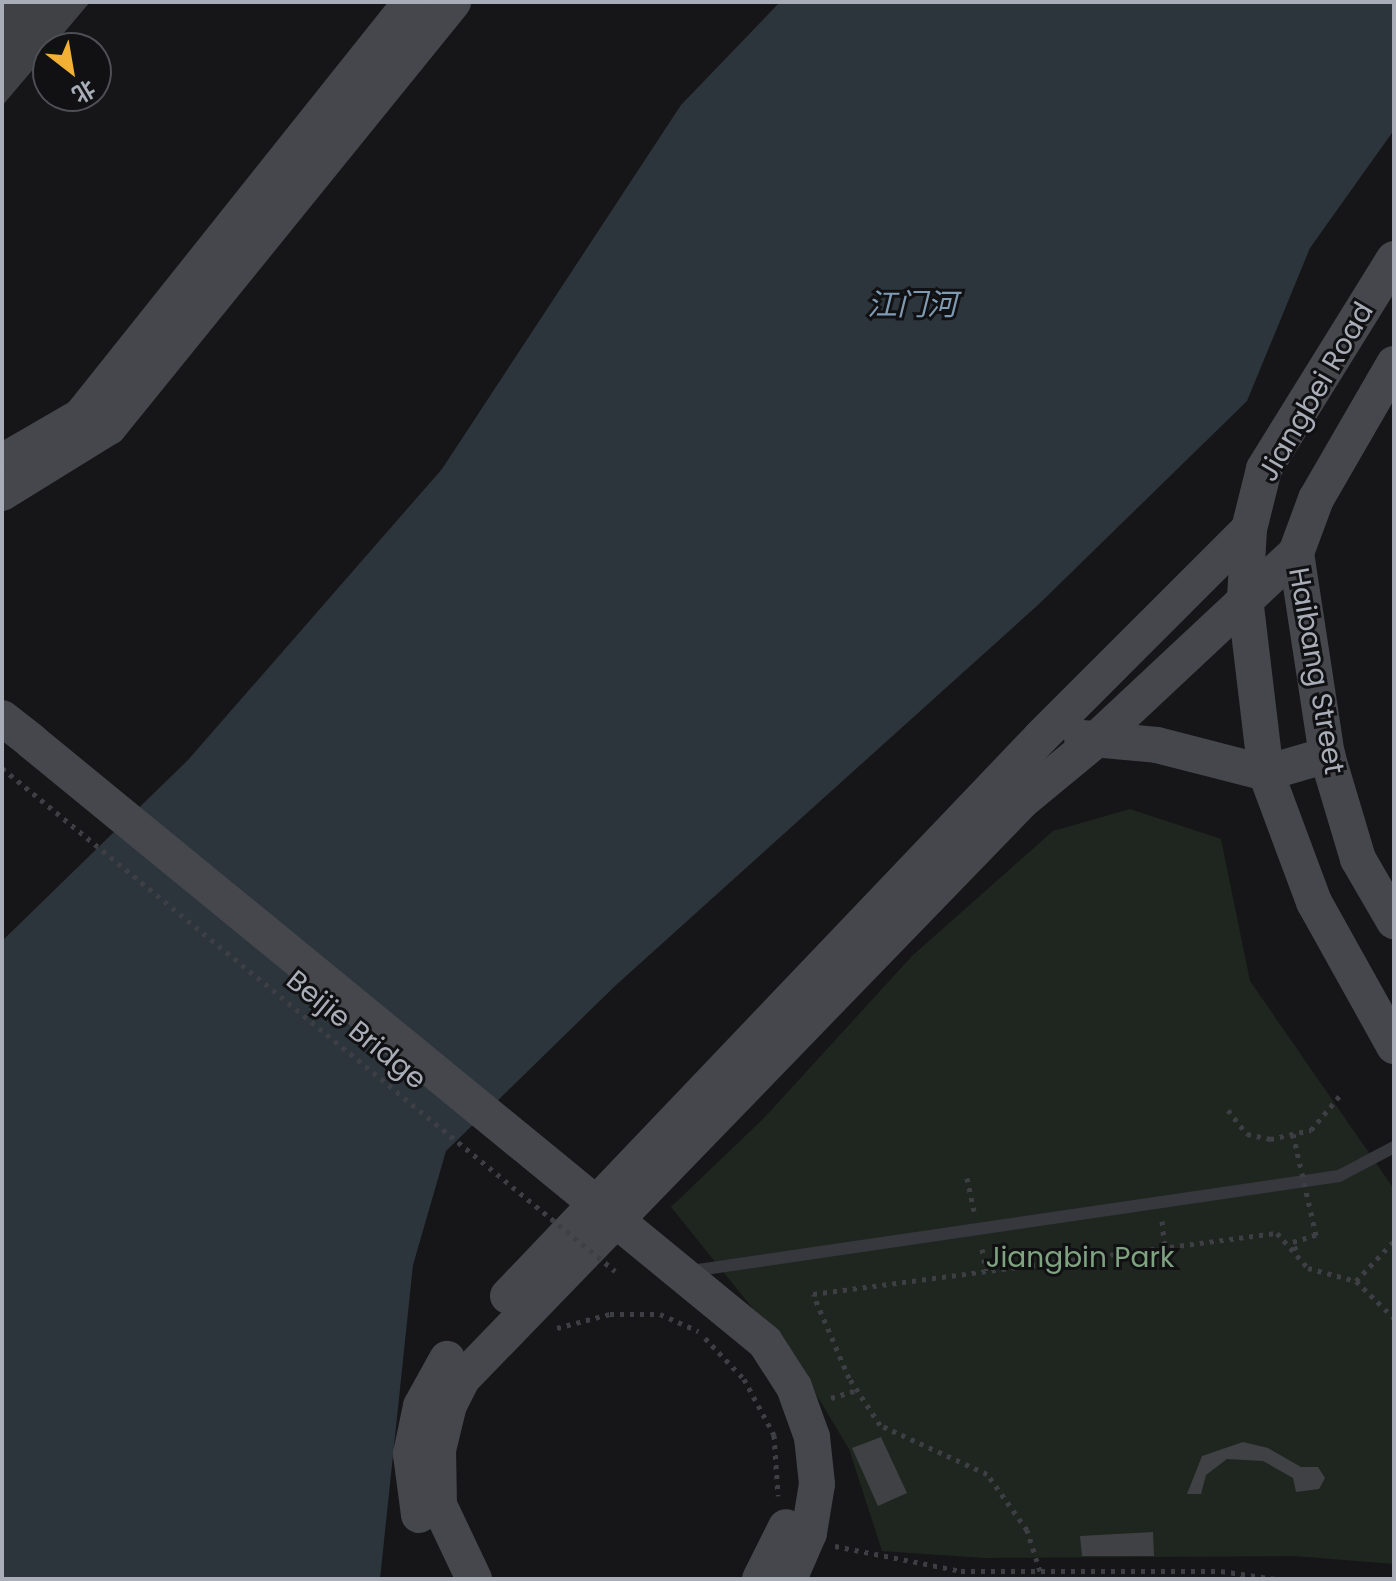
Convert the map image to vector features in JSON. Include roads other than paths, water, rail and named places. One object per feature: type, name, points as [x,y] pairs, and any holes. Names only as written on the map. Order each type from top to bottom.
[{"type":"main road","points":[[2,462],[81,416],[411,2]]},
{"type":"main road","points":[[2,493],[109,427],[453,2]]},
{"type":"main road","name":"Jiangbei Road","points":[[1249,529],[1264,469],[1394,259]]},
{"type":"main road","name":"Jiangbei Road","points":[[1296,553],[1316,499],[1394,364]]},
{"type":"main road","points":[[450,1579],[417,1511],[411,1454],[421,1406],[1041,737],[1249,529]]},
{"type":"main road","name":"Haibang Street","points":[[1249,529],[1245,598],[1266,773],[1314,902],[1394,1046]]},
{"type":"main road","points":[[474,1579],[439,1505],[438,1450],[449,1405],[453,1371],[1022,801],[1097,739],[1296,553]]},
{"type":"main road","name":"Haibang Street","points":[[1296,553],[1327,755],[1358,859],[1394,921]]},
{"type":"main road","name":"Beijie Bridge","points":[[2,718],[13,752],[698,1287]]},
{"type":"main road","points":[[1041,737],[1157,745],[1266,773],[1327,755]]},
{"type":"main road","points":[[698,1287],[773,1395],[791,1443],[795,1482],[786,1526],[760,1579]]},
{"type":"main road","points":[[698,1287],[765,1342],[794,1387],[812,1437],[817,1484],[809,1533],[789,1579]]},
{"type":"lane","points":[[698,1287],[1339,1176],[1394,1147]]},
{"type":"water","name":"江门河","points":[[780,2],[1394,2],[1394,130],[1310,248],[1247,401],[1039,604],[615,986],[446,1151],[413,1265],[380,1579],[2,1579],[2,941],[188,760],[442,469],[681,105]]},
{"type":"park label","name":"Jiangbin Park","points":[[1080,1258]]}]
